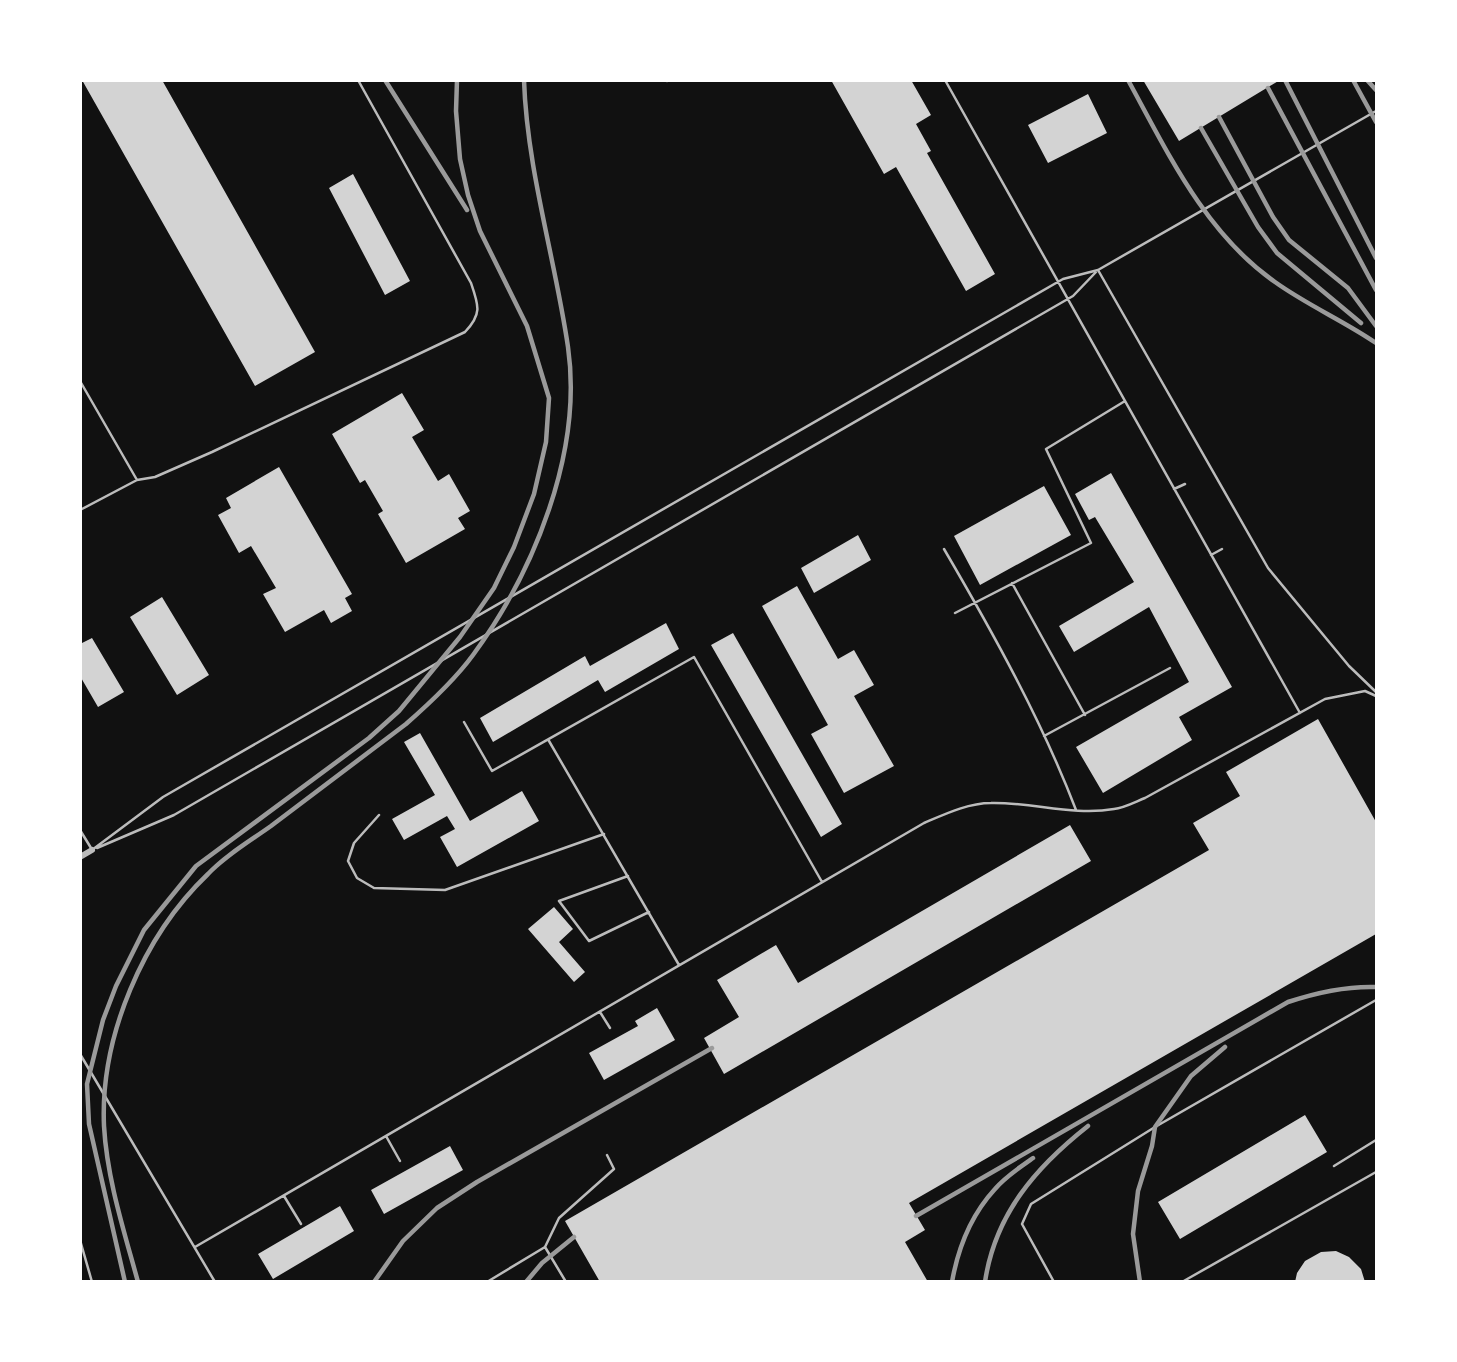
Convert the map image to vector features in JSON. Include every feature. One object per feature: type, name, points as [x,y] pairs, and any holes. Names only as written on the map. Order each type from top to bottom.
[{"type":"street","points":[[80,857],[92,850]]},
{"type":"lane","points":[[80,510],[137,481],[155,477],[465,332],[477,320],[478,303],[471,283],[358,80]]},
{"type":"lane","points":[[945,80],[1300,713]]},
{"type":"lane","points":[[92,850],[163,797],[1063,279],[1098,270],[1377,111]]},
{"type":"lane","points":[[1098,270],[1268,568],[1349,666],[1377,694]]},
{"type":"lane","points":[[92,850],[173,815],[1073,296],[1098,270]]},
{"type":"lane","points":[[80,381],[137,481]]},
{"type":"lane","points":[[955,613],[1091,543],[1046,449],[1125,401]]},
{"type":"lane","points":[[1174,489],[1185,484]]},
{"type":"lane","points":[[944,549],[976,604],[1044,736],[1076,810]]},
{"type":"lane","points":[[1211,555],[1222,549]]},
{"type":"lane","points":[[1012,583],[1085,715]]},
{"type":"lane","points":[[464,722],[492,771],[694,657],[822,882]]},
{"type":"lane","points":[[1044,736],[1170,668]]},
{"type":"lane","points":[[195,1247],[924,823],[953,811],[988,803],[1076,810],[1116,809],[1145,798],[1325,699],[1365,691],[1377,694]]},
{"type":"lane","points":[[549,740],[680,965]]},
{"type":"lane","points":[[379,815],[354,843],[348,861],[357,878],[374,887],[445,890],[604,834]]},
{"type":"lane","points":[[80,830],[92,850]]},
{"type":"lane","points":[[628,876],[559,901],[589,941],[649,912]]},
{"type":"lane","points":[[1054,1282],[1022,1224],[1031,1204],[1155,1127],[1377,1000]]},
{"type":"lane","points":[[600,1012],[610,1028]]},
{"type":"lane","points":[[80,1054],[215,1282]]},
{"type":"lane","points":[[386,1136],[400,1161]]},
{"type":"lane","points":[[1334,1166],[1377,1140]]},
{"type":"lane","points":[[488,1282],[545,1247],[559,1218],[614,1169],[607,1156]]},
{"type":"lane","points":[[1182,1282],[1377,1172]]},
{"type":"lane","points":[[284,1195],[300,1224]]},
{"type":"lane","points":[[80,1240],[92,1282]]},
{"type":"lane","points":[[545,1247],[566,1282]]},
{"type":"building","points":[[82,80],[162,80],[315,352],[255,386]]},
{"type":"building","points":[[831,80],[911,80],[931,115],[916,124],[931,151],[927,153],[995,274],[966,291],[896,167],[884,174]]},
{"type":"building","points":[[1143,80],[1280,80],[1179,141]]},
{"type":"building","points":[[1088,94],[1107,133],[1048,163],[1028,125]]},
{"type":"building","points":[[353,174],[410,281],[385,295],[329,188]]},
{"type":"building","points":[[402,393],[424,430],[412,437],[438,481],[449,474],[470,511],[458,518],[465,529],[406,563],[378,514],[383,511],[365,480],[360,483],[332,434]]},
{"type":"building","points":[[279,467],[352,594],[345,598],[352,611],[331,623],[324,610],[285,632],[263,594],[276,588],[251,546],[239,553],[218,515],[231,508],[226,498]]},
{"type":"building","points":[[1111,473],[1232,687],[1179,717],[1192,740],[1103,793],[1076,747],[1189,682],[1149,607],[1074,652],[1059,626],[1134,582],[1095,517],[1089,520],[1075,494]]},
{"type":"building","points":[[1044,486],[1071,535],[980,585],[954,536]]},
{"type":"building","points":[[858,535],[871,560],[814,593],[801,568]]},
{"type":"building","points":[[797,586],[838,659],[854,650],[874,685],[854,696],[894,766],[844,793],[811,734],[828,725],[762,606]]},
{"type":"building","points":[[162,597],[209,675],[177,695],[130,617]]},
{"type":"building","points":[[666,623],[679,649],[605,692],[598,680],[493,742],[480,718],[585,656],[590,666]]},
{"type":"building","points":[[733,633],[842,824],[821,837],[711,645]]},
{"type":"building","points":[[92,638],[124,692],[98,707],[80,676],[80,644]]},
{"type":"building","points":[[1318,719],[1376,822],[1376,934],[909,1203],[925,1230],[905,1242],[928,1282],[600,1282],[565,1221],[1209,850],[1193,823],[1240,796],[1226,772]]},
{"type":"building","points":[[420,733],[470,821],[522,791],[539,821],[457,867],[440,837],[455,829],[447,816],[404,840],[392,819],[435,795],[404,742]]},
{"type":"building","points":[[1070,825],[1091,861],[724,1074],[704,1038],[739,1017],[717,980],[776,945],[798,983]]},
{"type":"building","points":[[554,907],[573,929],[559,942],[585,972],[574,982],[528,929]]},
{"type":"building","points":[[657,1008],[675,1040],[604,1080],[589,1053],[638,1026],[635,1021]]},
{"type":"building","points":[[1305,1115],[1327,1152],[1180,1239],[1158,1202]]},
{"type":"building","points":[[450,1146],[463,1170],[384,1214],[371,1190]]},
{"type":"building","points":[[340,1206],[354,1231],[273,1279],[258,1254]]},
{"type":"building","points":[[1336,1251],[1349,1257],[1361,1269],[1365,1282],[1295,1282],[1305,1261],[1321,1252]]},
{"type":"railway","points":[[385,80],[467,210]]},
{"type":"railway","points":[[125,1282],[89,1124],[87,1084],[103,1020],[116,986],[144,930],[196,866],[369,738],[399,711],[460,637],[494,588],[514,547],[534,494],[546,442],[549,398],[527,326],[480,231],[468,195],[460,159],[456,111],[457,80]]},
{"type":"railway","points":[[138,1282],[117,1205],[104,1126],[109,1058],[130,990],[145,958],[185,899],[215,867],[406,724],[458,674],[516,587],[549,509],[561,469],[571,387],[568,347],[530,147],[524,80]]},
{"type":"railway","points":[[1128,80],[1190,190],[1228,240],[1275,282],[1376,343]]},
{"type":"railway","points":[[1285,80],[1376,258]]},
{"type":"railway","points":[[1353,80],[1376,122]]},
{"type":"railway","points":[[1367,80],[1376,90]]},
{"type":"railway","points":[[1268,88],[1376,290]]},
{"type":"railway","points":[[1219,117],[1273,217],[1289,240],[1348,288],[1376,326]]},
{"type":"railway","points":[[1201,128],[1258,227],[1277,253],[1361,323]]},
{"type":"railway","points":[[916,1216],[1288,1002],[1332,990],[1376,987]]},
{"type":"railway","points":[[1140,1282],[1133,1234],[1138,1191],[1155,1127],[1191,1076],[1225,1047]]},
{"type":"railway","points":[[374,1282],[403,1241],[437,1208],[477,1182],[712,1048]]},
{"type":"railway","points":[[985,1282],[998,1235],[1021,1194],[1051,1158],[1088,1126]]},
{"type":"railway","points":[[952,1282],[962,1244],[979,1209],[1003,1180],[1033,1158]]},
{"type":"railway","points":[[526,1282],[542,1263],[574,1237]]}]
